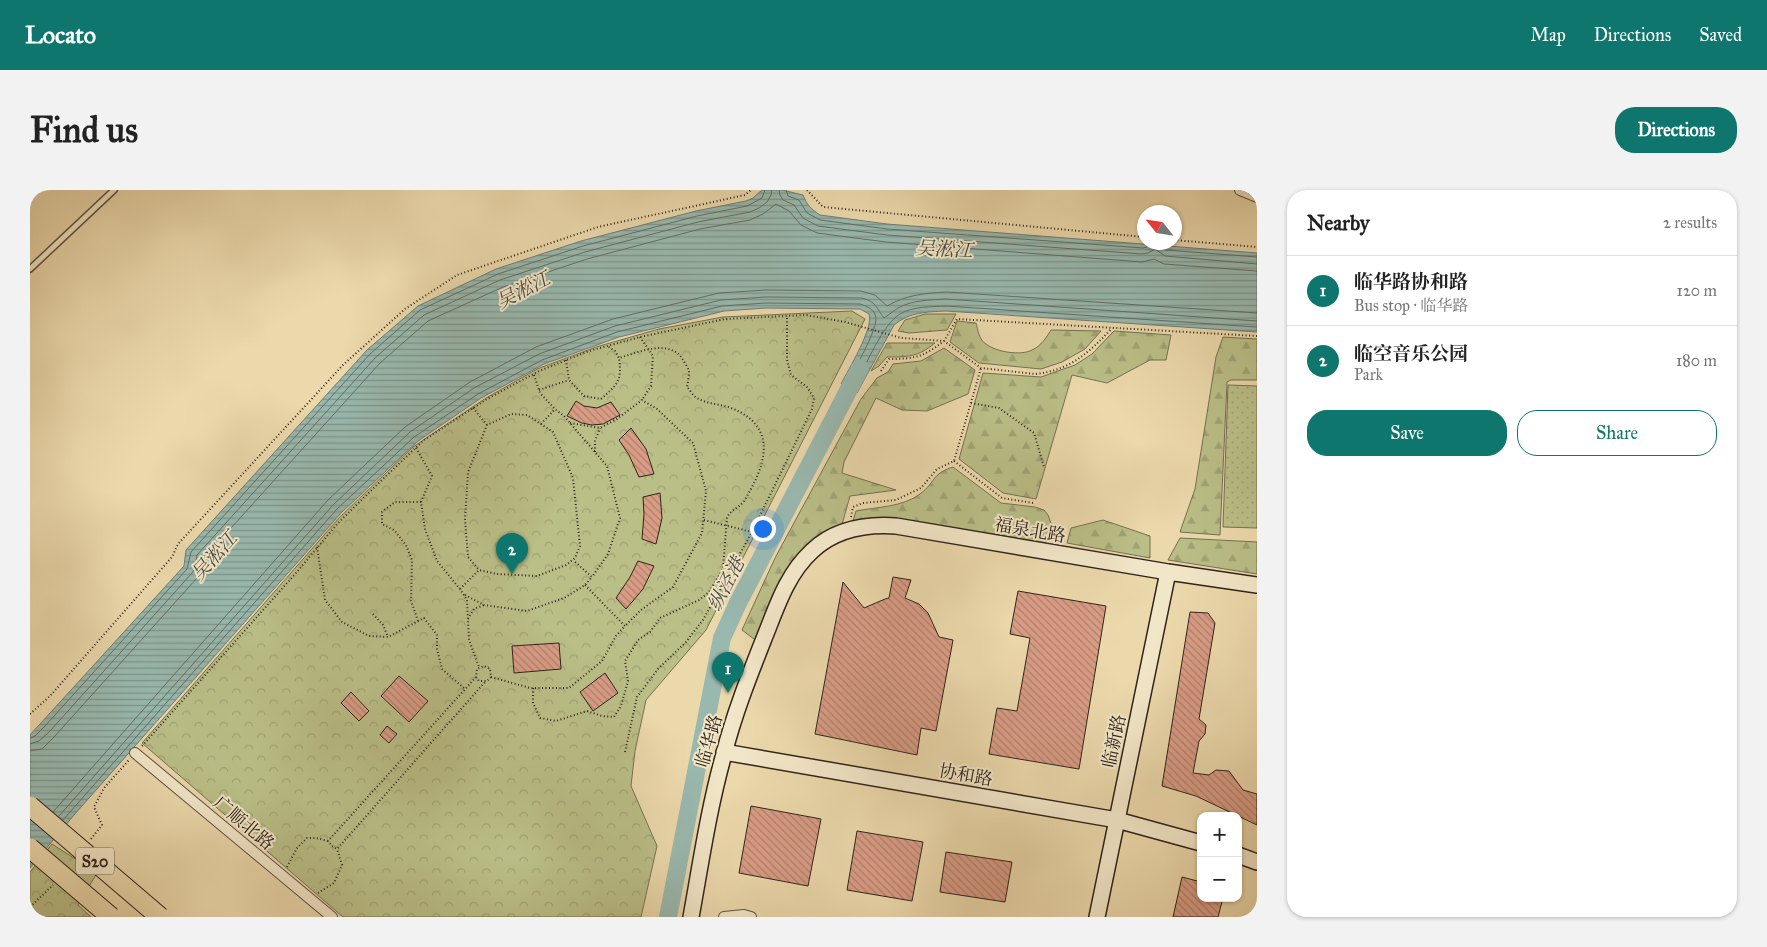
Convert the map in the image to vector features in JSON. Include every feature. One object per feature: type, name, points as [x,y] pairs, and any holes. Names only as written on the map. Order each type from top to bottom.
[{"type":"highway","name":"S20","points":[[30,806],[160,917]]},
{"type":"highway","name":"S20","points":[[30,848],[111,917]]},
{"type":"street","points":[[1240,190],[1257,197]]},
{"type":"street","name":"福泉北路","points":[[805,558],[826,540],[848,531],[874,525],[896,526],[1168,572],[1257,585]]},
{"type":"street","name":"临华路","points":[[691,917],[709,816],[724,752],[749,676],[780,599],[791,575],[805,558]]},
{"type":"street","name":"临新路","points":[[1097,917],[1168,572]]},
{"type":"street","name":"协和路","points":[[724,752],[1117,820],[1197,842]]},
{"type":"street","name":"广顺北路","points":[[135,754],[332,917]]},
{"type":"street","points":[[1242,856],[1257,862]]},
{"type":"street","points":[[724,917],[744,915],[751,917]]},
{"type":"lane","points":[[30,270],[114,190]]},
{"type":"path","points":[[30,714],[50,696],[172,557],[178,544],[343,365],[405,309],[458,275],[598,227],[745,195],[751,190]]},
{"type":"path","points":[[807,190],[823,207],[1137,236]]},
{"type":"path","points":[[1182,241],[1257,247]]},
{"type":"path","points":[[91,839],[102,825],[94,808],[104,788],[338,523],[424,440],[473,408],[534,374],[589,351],[640,337],[726,319],[806,315],[845,322],[901,338],[944,341],[981,368],[1035,374],[1047,372],[1076,361],[1084,356],[1112,328]]},
{"type":"path","points":[[625,752],[637,697],[658,669],[686,642],[703,620],[752,532],[812,410],[814,398],[807,387],[791,375],[787,360],[787,316]]},
{"type":"path","points":[[881,371],[889,359],[909,359],[927,354],[944,341],[957,319],[1257,336]]},
{"type":"path","points":[[570,423],[600,428],[617,419],[642,400],[651,386],[653,356],[640,337]]},
{"type":"path","points":[[566,360],[569,380],[584,396],[601,399],[615,387],[621,373],[619,358],[615,351],[607,346]]},
{"type":"path","points":[[533,688],[533,703],[540,718],[556,721],[587,712],[614,717],[621,706],[628,681],[625,661],[638,640],[650,632],[660,618],[699,600],[709,592],[723,569],[728,517],[731,510],[742,504],[761,469],[764,448],[760,431],[754,422],[733,409],[696,398],[687,386],[689,370],[682,358],[673,350],[664,348],[648,350],[619,358]]},
{"type":"path","points":[[848,531],[853,507],[863,502],[896,500],[921,488],[937,469],[954,461],[981,368]]},
{"type":"path","points":[[463,594],[484,605],[526,611],[564,598],[585,585],[592,577],[608,554],[620,518],[607,466],[570,423],[540,393],[534,374]]},
{"type":"path","points":[[539,390],[569,380]]},
{"type":"path","points":[[491,677],[533,688],[569,688],[602,661],[616,636],[641,610],[673,587],[702,533],[706,492],[693,443],[657,409],[642,400]]},
{"type":"path","points":[[971,403],[999,408],[1034,434],[1044,467]]},
{"type":"path","points":[[473,408],[487,425]]},
{"type":"path","points":[[542,424],[555,409]]},
{"type":"path","points":[[511,414],[527,415],[542,424],[553,432],[573,478],[580,546],[575,558],[566,565],[537,576],[497,574],[479,570],[468,557],[465,520],[468,472],[487,425],[511,414]]},
{"type":"path","points":[[595,452],[595,441],[600,428]]},
{"type":"path","points":[[416,448],[432,476],[421,502],[425,529],[437,561],[467,600],[469,640],[479,667]]},
{"type":"path","points":[[954,461],[1002,498],[1033,503]]},
{"type":"path","points":[[418,621],[411,601],[412,560],[406,545],[394,530],[382,524],[382,512],[395,502],[421,502]]},
{"type":"path","points":[[704,520],[752,532]]},
{"type":"path","points":[[317,547],[325,600],[342,622],[369,636],[388,637],[424,618],[437,635],[437,649],[442,669],[465,689]]},
{"type":"path","points":[[573,560],[592,577]]},
{"type":"path","points":[[460,589],[479,570]]},
{"type":"path","points":[[585,585],[625,626]]},
{"type":"path","points":[[468,619],[474,609],[484,605]]},
{"type":"path","points":[[373,614],[383,625],[388,637]]},
{"type":"path","points":[[479,667],[484,666],[488,668],[491,672],[491,677]]},
{"type":"path","points":[[328,841],[476,677],[479,667]]},
{"type":"path","points":[[476,677],[480,681],[485,682]]},
{"type":"path","points":[[337,849],[491,677]]},
{"type":"path","points":[[284,876],[297,848],[307,838],[328,841],[337,849],[342,865],[334,883],[310,898]]},
{"type":"green space","points":[[852,311],[865,319],[706,630],[646,700],[635,751],[631,786],[657,846],[641,917],[343,917],[142,743],[339,518],[413,447],[486,398],[537,369],[596,347],[659,329],[723,317]]},
{"type":"green space","points":[[925,314],[956,314],[947,330],[909,333],[898,331],[905,320]]},
{"type":"green space","points":[[957,321],[976,323],[979,335],[990,347],[1015,353],[1027,352],[1035,348],[1043,342],[1051,330],[1101,331],[1085,349],[1062,362],[1041,369],[979,363],[950,342]]},
{"type":"green space","points":[[1114,331],[1171,335],[1166,360],[1150,360],[1107,383],[1072,375],[1036,499],[1003,493],[959,459],[983,373],[1041,377],[1075,365],[1092,354]]},
{"type":"green space","points":[[1223,337],[1257,339],[1257,380],[1231,380],[1227,382],[1220,535],[1180,532],[1195,489],[1216,357]]},
{"type":"green space","points":[[887,343],[935,343],[918,354],[887,357],[879,366],[871,371]]},
{"type":"green space","points":[[944,348],[975,370],[968,394],[927,411],[902,410],[876,398],[844,462],[842,473],[896,490],[850,496],[841,528],[814,542],[758,642],[742,630],[775,558],[861,399],[877,378],[888,372],[893,364],[921,361]]},
{"type":"green space","points":[[1228,385],[1257,386],[1257,528],[1223,527]]},
{"type":"green space","points":[[953,467],[1001,503],[1035,507],[1044,510],[1052,526],[1050,537],[1046,542],[1040,544],[852,524],[856,511],[906,502],[925,490],[941,472]]},
{"type":"green space","points":[[1103,520],[1150,536],[1150,558],[1067,543],[1071,528]]},
{"type":"green space","points":[[1180,538],[1257,542],[1257,574],[1168,560]]},
{"type":"green space","points":[[52,844],[97,873],[78,905],[91,917],[30,917],[30,872]]},
{"type":"water","name":"吴淞江","points":[[762,190],[782,190],[803,195],[806,202],[820,215],[887,224],[1137,244],[1137,250],[1182,250],[1182,247],[1257,253],[1257,332],[946,311],[925,312],[906,317],[894,325],[857,393],[841,384],[868,329],[869,314],[860,309],[766,308],[724,311],[619,337],[544,364],[481,398],[418,441],[341,513],[74,815],[30,868],[30,735],[184,566],[186,550],[367,350],[418,306],[496,269],[581,241],[753,198]]},
{"type":"building","points":[[576,401],[584,406],[597,408],[611,402],[620,415],[603,424],[592,425],[582,423],[567,416]]},
{"type":"building","points":[[631,428],[646,449],[654,474],[639,477],[629,455],[619,440]]},
{"type":"building","points":[[660,493],[662,518],[656,544],[642,539],[643,497]]},
{"type":"building","points":[[638,561],[654,566],[643,589],[626,609],[616,598]]},
{"type":"building","points":[[893,577],[911,580],[905,598],[919,604],[928,613],[939,637],[953,640],[936,731],[921,728],[917,755],[815,734],[843,582],[864,608],[889,598]]},
{"type":"building","points":[[1018,591],[1106,606],[1079,769],[989,754],[997,708],[1017,711],[1030,638],[1010,634]]},
{"type":"building","points":[[1190,612],[1208,613],[1215,623],[1199,719],[1206,725],[1205,734],[1199,741],[1193,773],[1209,775],[1216,770],[1229,771],[1243,790],[1257,794],[1257,825],[1242,818],[1242,812],[1230,812],[1196,796],[1162,786]]},
{"type":"building","points":[[559,643],[561,669],[514,673],[512,646]]},
{"type":"building","points":[[605,673],[618,693],[593,711],[580,692]]},
{"type":"building","points":[[399,676],[428,701],[409,722],[381,696]]},
{"type":"building","points":[[351,692],[369,711],[359,721],[341,703]]},
{"type":"building","points":[[387,726],[397,734],[389,743],[380,735]]},
{"type":"building","points":[[751,806],[821,819],[808,886],[739,873]]},
{"type":"building","points":[[857,831],[923,842],[912,901],[847,890]]},
{"type":"building","points":[[946,852],[1012,862],[1005,902],[940,892]]},
{"type":"building","points":[[1182,877],[1197,881],[1197,902],[1222,902],[1218,917],[1173,917]]},
{"type":"waterway","name":"纵泾港","points":[[668,917],[722,638],[738,603],[860,368]]},
{"type":"place","name":"临空音乐公园","points":[[512,574]]},
{"type":"place","name":"临华路协和路","points":[[728,693]]}]
